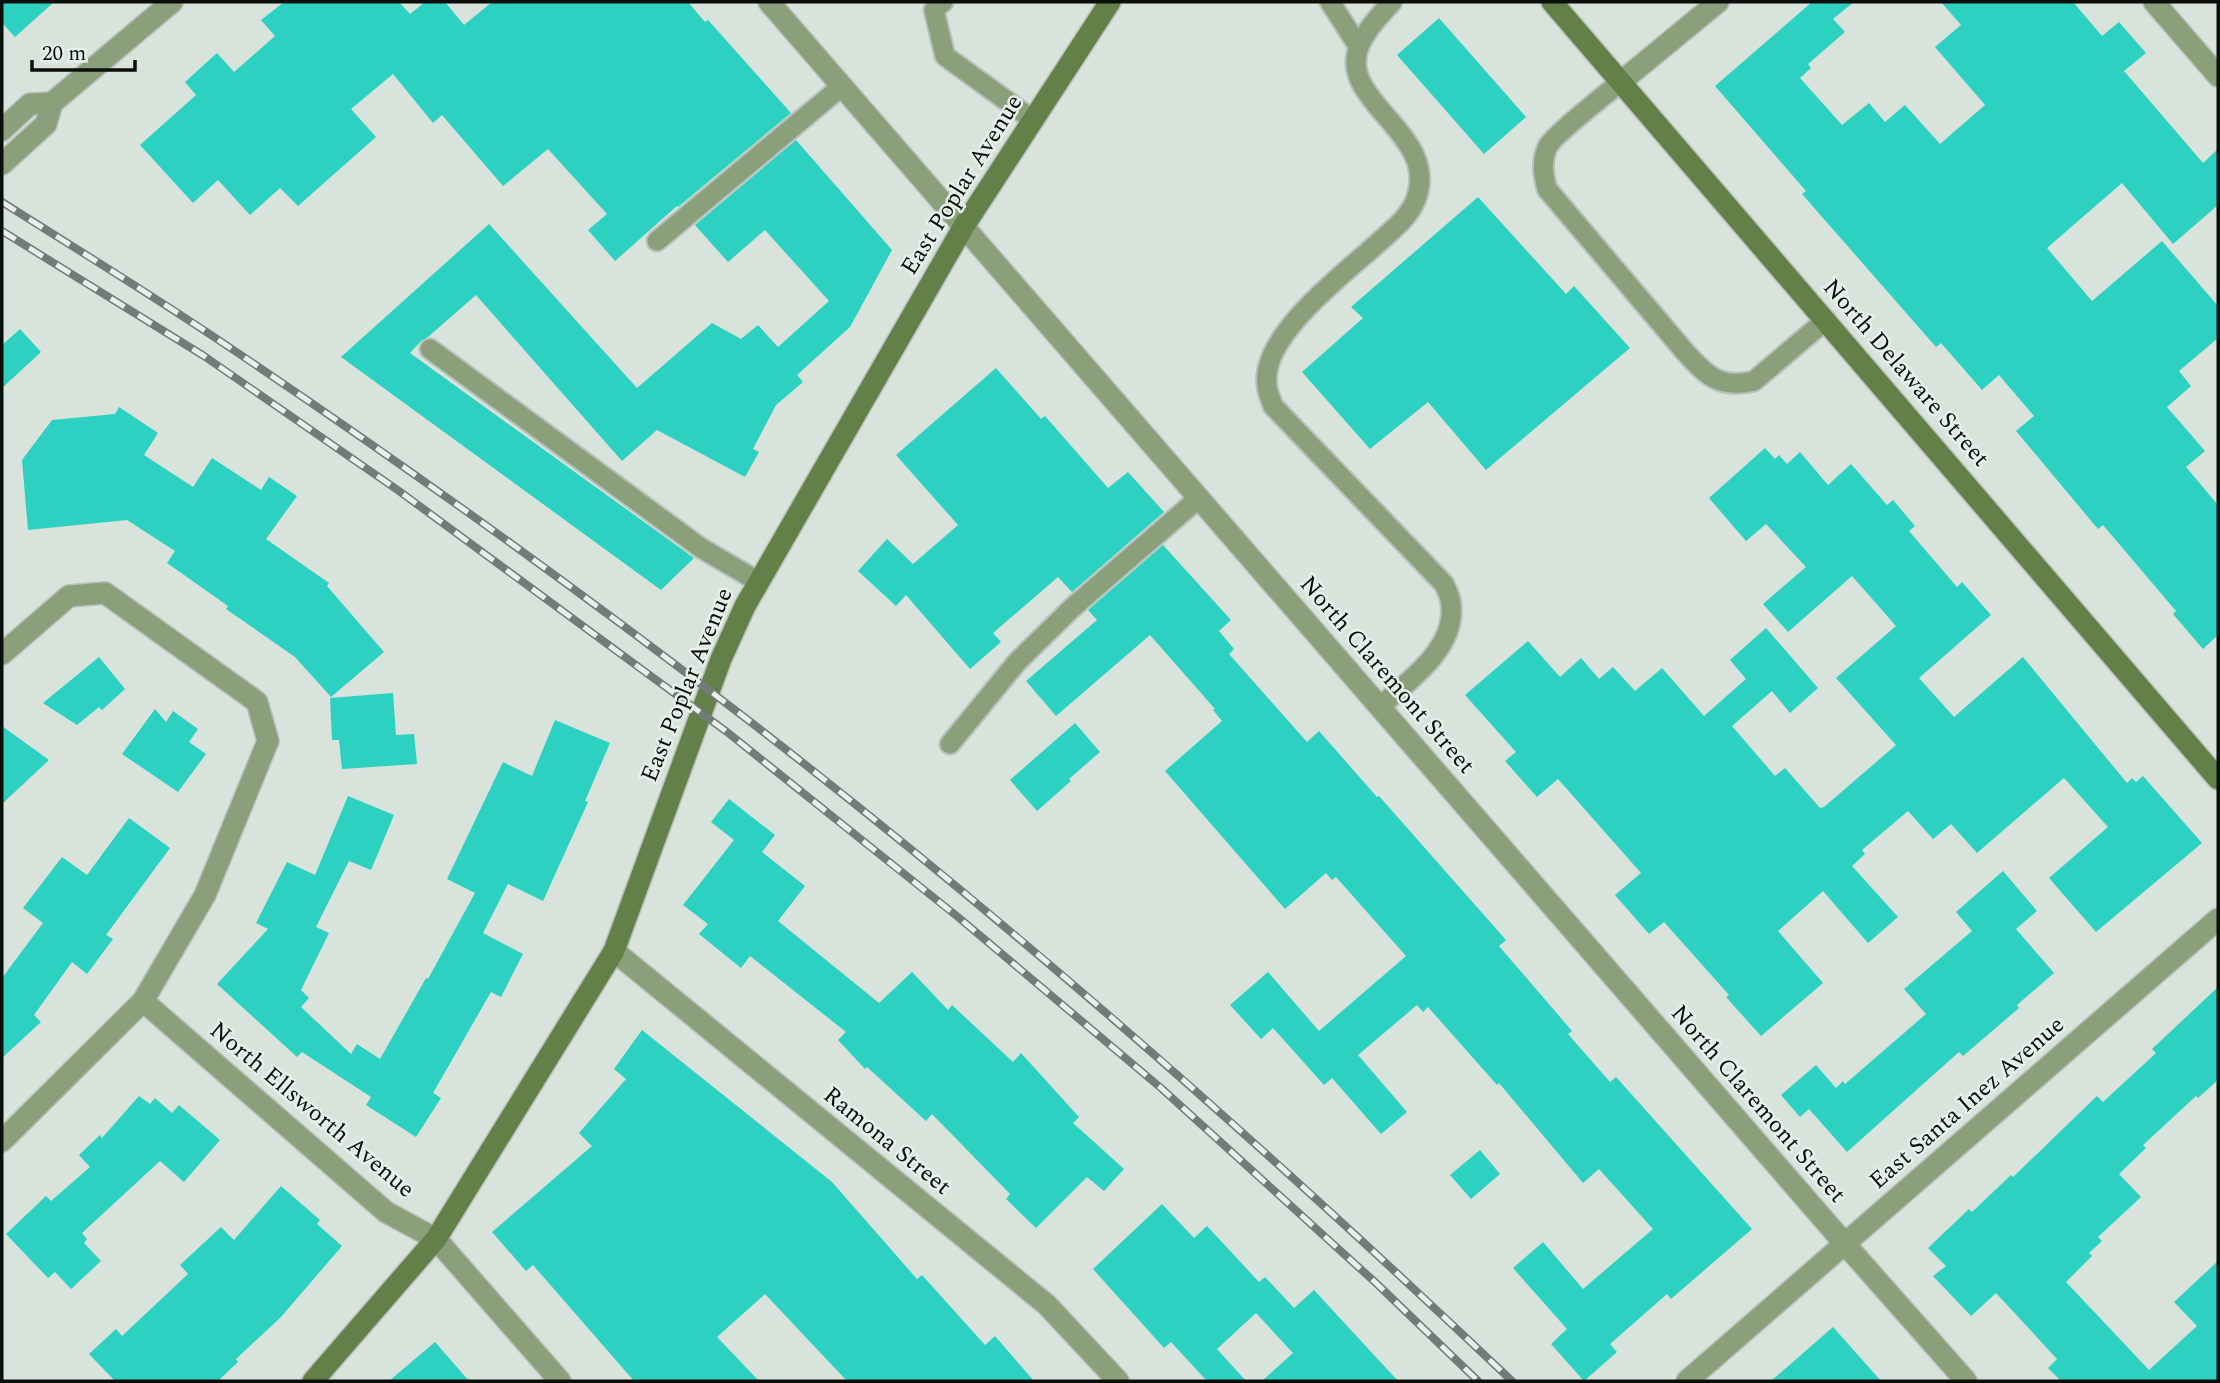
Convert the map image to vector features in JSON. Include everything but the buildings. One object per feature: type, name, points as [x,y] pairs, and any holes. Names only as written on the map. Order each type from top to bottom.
[{"type":"main road","name":"East Poplar Avenue","points":[[313,1381],[436,1239],[614,951],[721,659],[745,606],[964,226],[1110,2]]},
{"type":"main road","name":"North Delaware Street","points":[[1552,2],[2218,779]]},
{"type":"street","points":[[2,164],[46,124],[52,103],[172,2]]},
{"type":"street","name":"North Claremont Street","points":[[769,2],[1966,1381]]},
{"type":"street","points":[[1622,81],[1718,2]]},
{"type":"street","points":[[2154,2],[2218,76]]},
{"type":"street","points":[[2,130],[30,104],[52,103]]},
{"type":"street","points":[[2,654],[69,596],[105,593],[257,702],[268,741],[205,895],[143,1000],[2,1140]]},
{"type":"street","name":"East Santa Inez Avenue","points":[[1687,1381],[2218,919]]},
{"type":"street","name":"Ramona Street","points":[[614,951],[1047,1305],[1118,1381]]},
{"type":"street","name":"North Ellsworth Avenue","points":[[143,1000],[386,1212],[436,1239],[559,1381]]},
{"type":"lane","points":[[943,2],[934,10],[945,56],[1033,120]]},
{"type":"lane","points":[[1329,2],[1359,47]]},
{"type":"lane","points":[[1380,707],[1441,646],[1450,625],[1451,604],[1444,584],[1273,406],[1266,384],[1270,360],[1283,336],[1303,310],[1405,218],[1417,199],[1420,175],[1412,148],[1364,89],[1356,72],[1359,47],[1370,27],[1392,2]]},
{"type":"lane","points":[[1622,81],[1549,143],[1543,159],[1543,175],[1548,189],[1686,353],[1704,373],[1723,383],[1739,385],[1754,381],[1826,320]]},
{"type":"lane","points":[[657,241],[842,86]]},
{"type":"lane","points":[[430,349],[701,548],[759,582]]},
{"type":"lane","points":[[950,744],[1000,682],[1072,608],[1199,498]]},
{"type":"railway","points":[[2,202],[201,328],[420,478],[608,614],[833,786],[1130,1034],[1323,1206],[1512,1381]]},
{"type":"railway","points":[[2,231],[204,356],[399,491],[727,732],[958,917],[1161,1088],[1376,1283],[1478,1381]]}]
